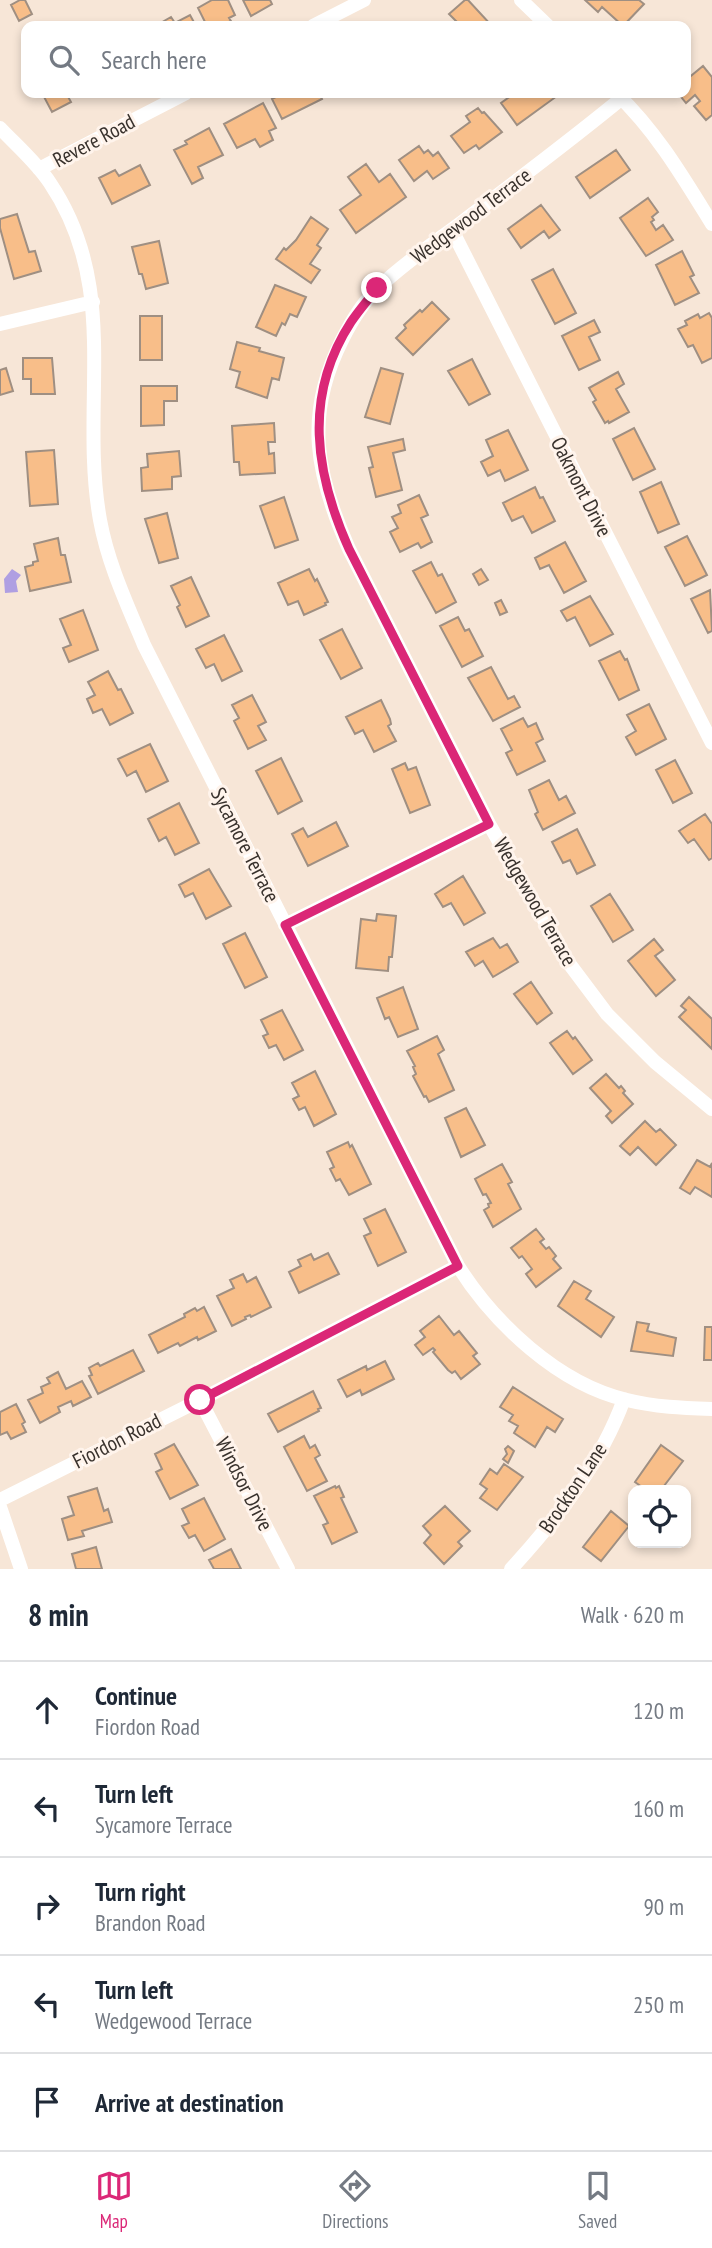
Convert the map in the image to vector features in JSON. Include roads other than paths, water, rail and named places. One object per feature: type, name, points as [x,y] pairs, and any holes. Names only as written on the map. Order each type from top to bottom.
[{"type":"street","points":[[323,21],[364,0]]},
{"type":"street","points":[[521,0],[543,21]]},
{"type":"street","name":"Revere Road","points":[[39,169],[176,98]]},
{"type":"street","name":"Wedgewood Terrace","points":[[616,98],[574,137],[377,288],[350,323],[331,362],[320,400],[320,463],[332,513],[349,549],[489,824],[568,962],[607,1014],[655,1062],[712,1109]]},
{"type":"street","points":[[622,98],[670,155],[712,223]]},
{"type":"street","name":"Sycamore Terrace","points":[[0,128],[50,182],[74,225],[87,263],[95,323],[93,445],[99,519],[110,564],[144,645],[458,1266],[506,1327],[544,1359],[594,1389],[624,1399],[663,1407],[712,1409]]},
{"type":"street","name":"Oakmont Drive","points":[[452,230],[712,743]]},
{"type":"street","points":[[0,324],[93,302]]},
{"type":"street","points":[[285,925],[489,824]]},
{"type":"street","name":"Fiordon Road","points":[[0,1500],[458,1266]]},
{"type":"street","name":"Brockton Lane","points":[[510,1569],[544,1533],[589,1469],[619,1415],[624,1399]]},
{"type":"street","name":"Windsor Drive","points":[[200,1400],[288,1569]]},
{"type":"street","points":[[0,1507],[21,1569]]}]
